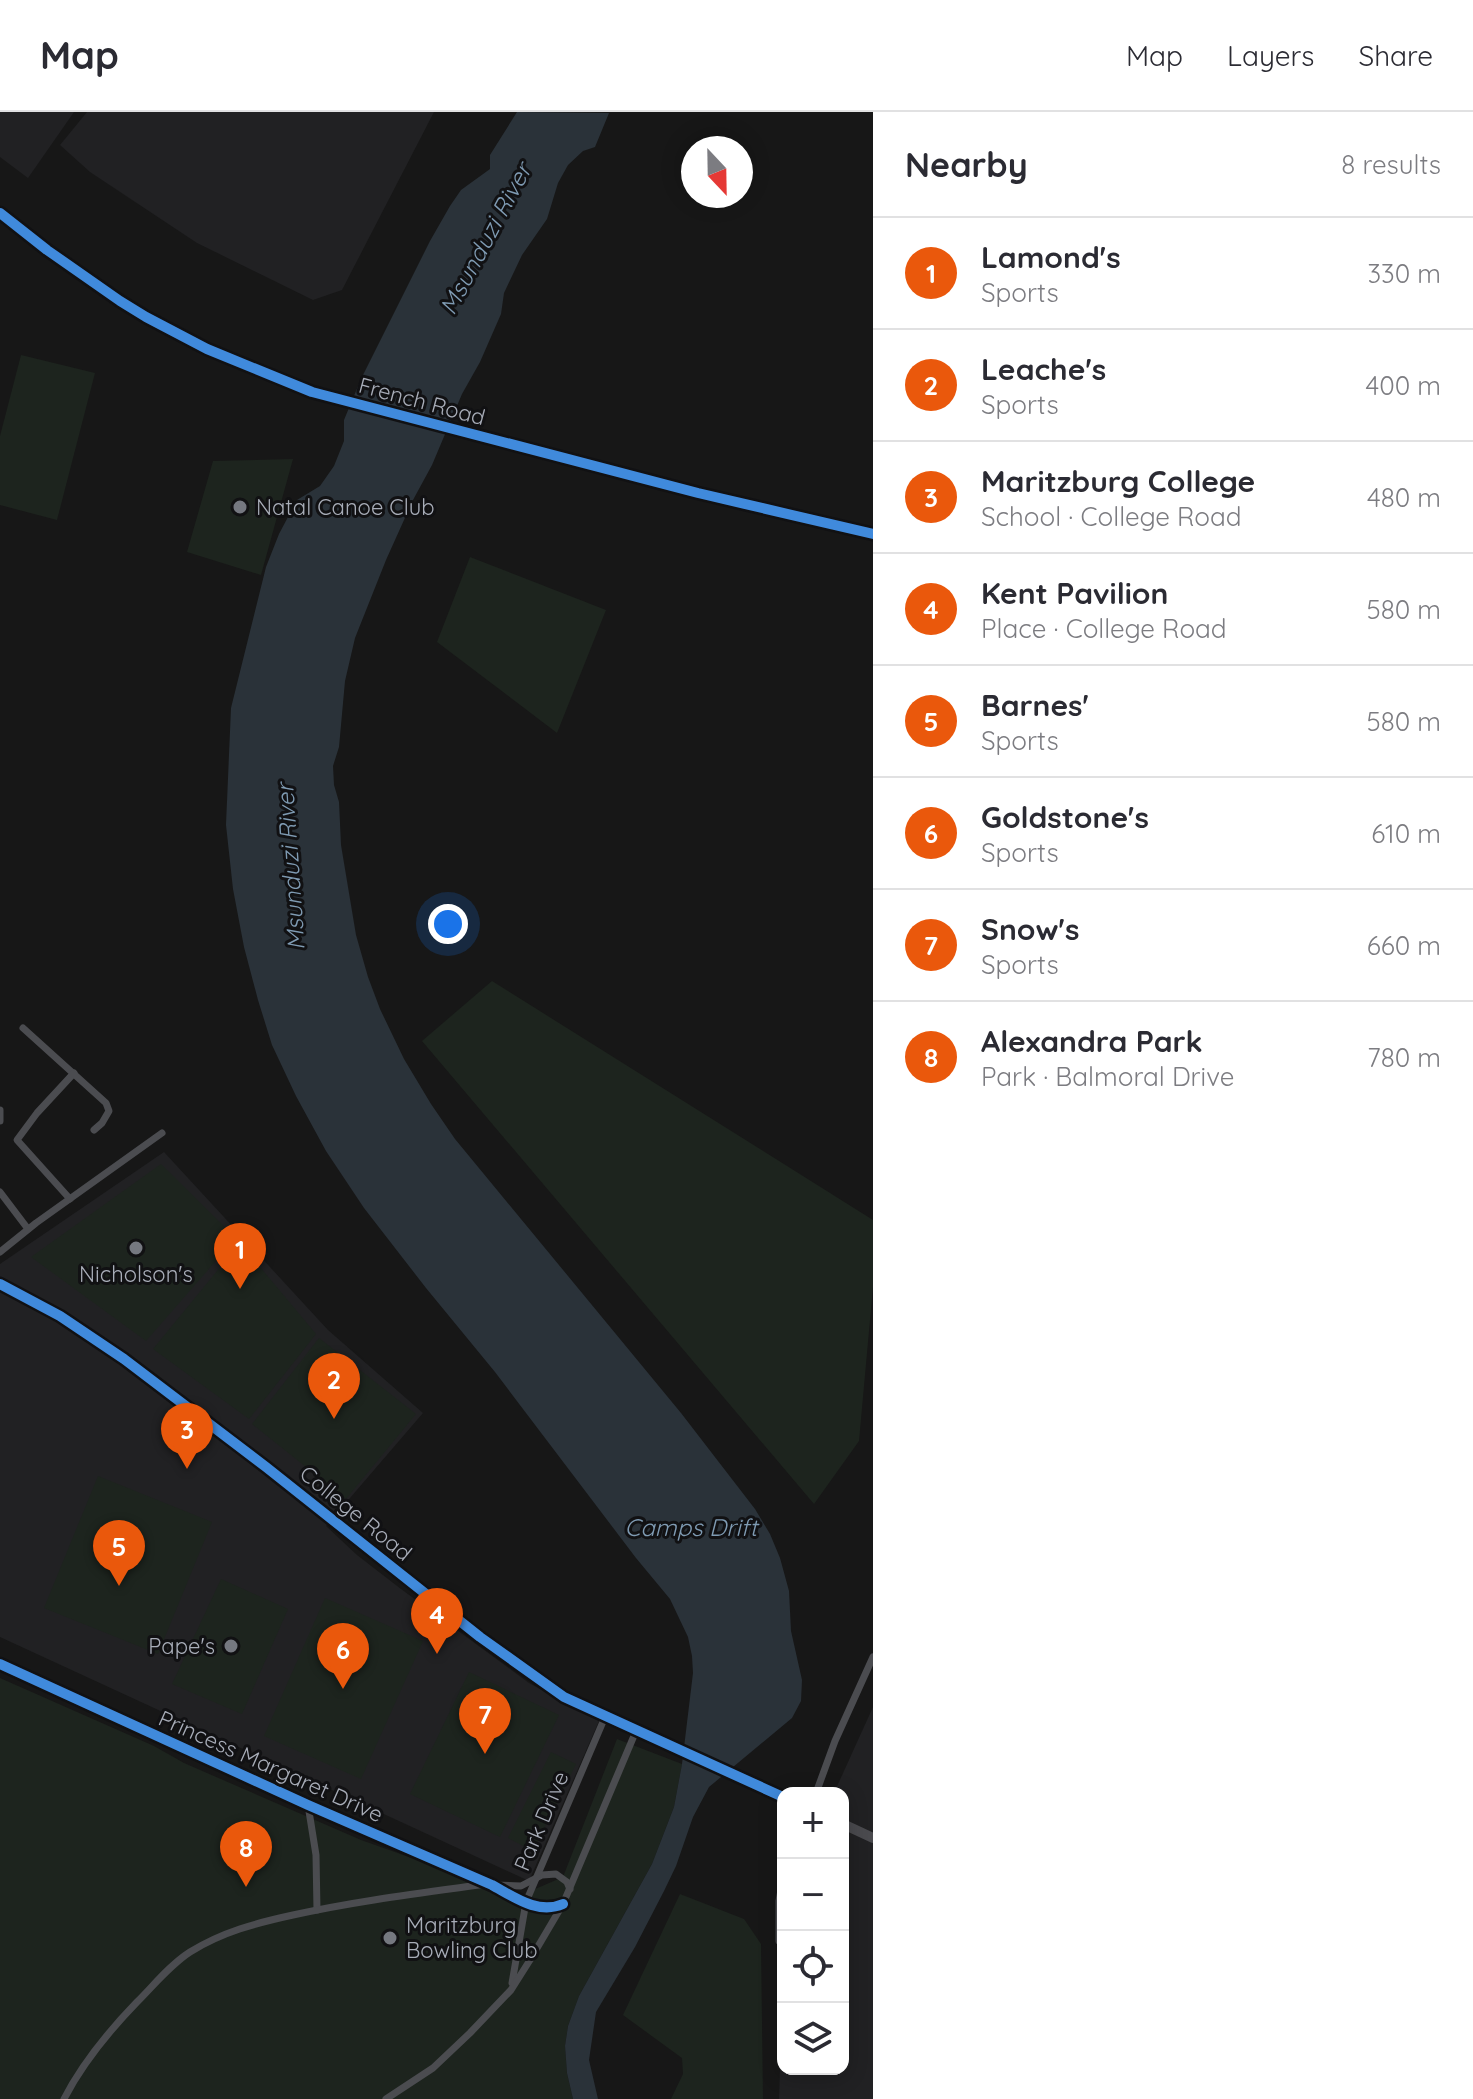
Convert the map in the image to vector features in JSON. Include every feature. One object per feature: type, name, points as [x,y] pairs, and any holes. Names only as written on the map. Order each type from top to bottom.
[{"type":"street","name":"French Road","points":[[0,213],[47,250],[146,317],[207,349],[312,392],[741,504],[873,534]]},
{"type":"street","points":[[23,1028],[106,1103],[109,1108],[106,1116],[94,1130]]},
{"type":"street","points":[[70,1199],[17,1140],[74,1073]]},
{"type":"street","points":[[0,1110],[0,1121]]},
{"type":"street","points":[[0,1252],[162,1133]]},
{"type":"street","points":[[0,1192],[28,1229]]},
{"type":"street","name":"College Road","points":[[0,1284],[60,1316],[106,1346],[266,1467],[480,1637],[564,1697],[777,1794]]},
{"type":"street","points":[[818,1787],[873,1657]]},
{"type":"street","name":"Princess Margaret Drive","points":[[0,1664],[526,1902]]},
{"type":"street","name":"Park Drive","points":[[511,1990],[526,1902],[605,1717]]},
{"type":"street","points":[[386,2099],[433,2068],[511,1990],[563,1904],[636,1731]]},
{"type":"street","points":[[308,1805],[316,1855],[317,1910]]},
{"type":"street","points":[[849,1827],[873,1838]]},
{"type":"street","points":[[534,1880],[542,1875],[556,1874],[567,1882],[570,1889]]},
{"type":"street","name":"Princess Margaret Drive","points":[[490,1885],[521,1886],[534,1880]]},
{"type":"street","points":[[64,2099],[99,2043],[165,1973],[187,1954],[209,1941],[236,1929],[317,1910],[490,1885]]},
{"type":"street","points":[[526,1902],[546,1909],[563,1904]]},
{"type":"shaded area","points":[[0,112],[74,112],[28,178],[0,157]]},
{"type":"shaded area","points":[[87,112],[434,112],[342,290],[313,300],[197,243],[90,172],[60,145]]},
{"type":"shaded area","points":[[21,355],[95,373],[57,520],[0,505],[0,436]]},
{"type":"shaded area","name":"Natal Canoe Club","points":[[293,459],[261,575],[187,552],[213,461]]},
{"type":"shaded area","points":[[470,557],[606,610],[557,733],[437,642]]},
{"type":"shaded area","points":[[492,981],[873,1220],[873,1287],[859,1441],[814,1504],[422,1041]]},
{"type":"shaded area","points":[[164,1152],[328,1330],[423,1413],[326,1526],[357,1555],[529,1683],[599,1721],[529,1881],[0,1637],[0,1264]]},
{"type":"shaded area","name":"Nicholson's","points":[[161,1164],[236,1238],[146,1341],[31,1257]]},
{"type":"shaded area","points":[[240,1243],[316,1334],[249,1419],[153,1349]]},
{"type":"shaded area","points":[[319,1338],[416,1414],[346,1499],[252,1424]]},
{"type":"shaded area","points":[[98,1476],[212,1522],[158,1654],[44,1608]]},
{"type":"shaded area","name":"Pape's","points":[[221,1579],[288,1609],[242,1714],[172,1684]]},
{"type":"shaded area","points":[[325,1598],[423,1641],[361,1779],[264,1736]]},
{"type":"shaded area","points":[[469,1672],[559,1715],[500,1837],[410,1794]]},
{"type":"shaded area","points":[[0,1678],[361,1840],[519,1896],[563,1877],[617,1739],[682,1764],[674,1807],[652,1864],[579,1996],[568,2026],[565,2046],[573,2099],[0,2099]]},
{"type":"shaded area","points":[[873,1707],[873,2099],[779,2099],[780,2075],[849,2075],[849,1787],[837,1787]]},
{"type":"shaded area","points":[[551,1752],[576,1764],[533,1851],[508,1838]]},
{"type":"shaded area","points":[[680,1894],[744,1919],[761,1944],[763,2099],[671,2099],[683,2074],[682,2058],[623,2015]]},
{"type":"water","name":"Camps Drift","points":[[517,112],[609,113],[595,147],[583,151],[568,165],[558,183],[547,219],[522,255],[504,293],[501,314],[413,500],[355,638],[345,681],[339,747],[333,766],[341,845],[356,935],[380,1009],[404,1059],[455,1139],[681,1413],[755,1509],[770,1534],[789,1591],[791,1631],[802,1680],[801,1701],[792,1718],[709,1787],[693,1817],[664,1891],[596,2012],[589,2060],[598,2099],[573,2099],[565,2046],[568,2026],[579,1996],[652,1864],[674,1807],[693,1673],[688,1637],[670,1599],[364,1208],[326,1151],[272,1045],[258,1000],[233,889],[226,825],[231,708],[266,567],[279,534],[297,500],[320,486],[334,466],[344,441],[344,420],[361,379],[430,241],[461,190],[490,169],[490,155]]},
{"type":"cycle path","points":[[0,213],[47,250],[146,317],[207,349],[312,392],[698,493],[873,534]]},
{"type":"cycle path","points":[[0,1284],[60,1316],[124,1359],[480,1637],[564,1697],[777,1794]]},
{"type":"cycle path","points":[[0,1664],[526,1903],[544,1907],[563,1904]]},
{"type":"place","name":"Natal Canoe Club","points":[[240,507]]},
{"type":"place","name":"Nicholson's","points":[[136,1248]]},
{"type":"place","name":"Lamond's","points":[[240,1289]]},
{"type":"place","name":"Leache's","points":[[334,1419]]},
{"type":"place","name":"Maritzburg College","points":[[187,1469]]},
{"type":"place","name":"Barnes'","points":[[119,1586]]},
{"type":"place","name":"Pape's","points":[[231,1646]]},
{"type":"place","name":"Kent Pavilion","points":[[437,1654]]},
{"type":"place","name":"Goldstone's","points":[[343,1689]]},
{"type":"place","name":"Snow's","points":[[485,1754]]},
{"type":"place","name":"Alexandra Park","points":[[246,1887]]},
{"type":"place","name":"Maritzburg Bowling Club","points":[[390,1938]]},
{"type":"water label","name":"Msunduzi River","points":[[486,239]]},
{"type":"water label","name":"Msunduzi River","points":[[291,867]]}]
